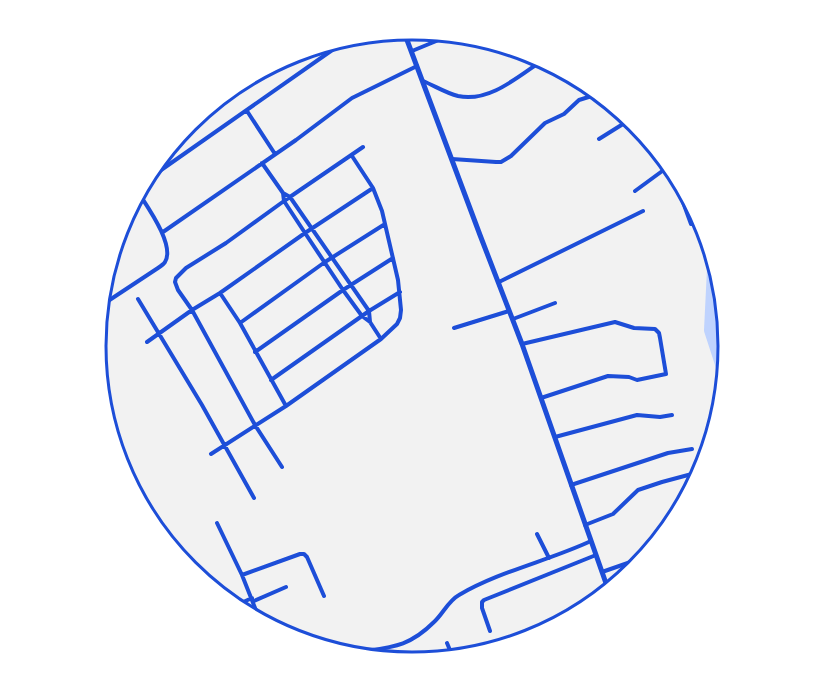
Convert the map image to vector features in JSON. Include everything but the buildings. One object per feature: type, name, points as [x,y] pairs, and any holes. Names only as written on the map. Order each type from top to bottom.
[{"type":"main road","points":[[407,40],[513,319],[606,583]]},
{"type":"street","points":[[412,51],[436,41]]},
{"type":"street","points":[[164,168],[329,52]]},
{"type":"street","points":[[164,231],[356,95],[417,66]]},
{"type":"street","points":[[423,81],[451,94],[472,97],[499,88],[534,66]]},
{"type":"street","points":[[452,159],[496,162],[506,160],[546,123],[564,114],[579,100],[589,97]]},
{"type":"street","points":[[247,111],[275,154]]},
{"type":"street","points":[[599,139],[623,124]]},
{"type":"street","points":[[282,467],[255,425],[175,282],[179,273],[226,243],[363,147]]},
{"type":"street","points":[[211,454],[286,406],[381,339],[397,324],[400,318],[400,292],[386,224],[373,188],[352,156]]},
{"type":"street","points":[[262,163],[283,193],[290,197],[369,311],[370,322]]},
{"type":"street","points":[[634,191],[663,171]]},
{"type":"street","points":[[147,342],[373,188]]},
{"type":"street","points":[[283,193],[284,201],[343,290],[381,339]]},
{"type":"street","points":[[110,300],[158,268],[165,262],[168,254],[164,231],[143,200]]},
{"type":"street","points":[[685,206],[691,224]]},
{"type":"street","points":[[499,282],[643,211]]},
{"type":"street","points":[[240,323],[325,262],[386,224]]},
{"type":"street","points":[[255,352],[393,258]]},
{"type":"street","points":[[272,380],[369,311],[400,292]]},
{"type":"street","points":[[220,293],[240,323],[286,406]]},
{"type":"street","points":[[138,299],[202,405],[254,498]]},
{"type":"street","points":[[513,319],[555,303]]},
{"type":"street","points":[[454,328],[509,310]]},
{"type":"street","points":[[522,344],[615,322],[634,328],[655,329],[660,338],[666,374],[638,380],[608,376],[541,399]]},
{"type":"street","points":[[555,437],[637,415],[660,417],[672,415]]},
{"type":"street","points":[[571,485],[668,453],[692,449]]},
{"type":"street","points":[[585,525],[613,514],[638,490],[690,474]]},
{"type":"street","points":[[217,523],[257,611]]},
{"type":"street","points":[[537,534],[549,558]]},
{"type":"street","points":[[373,650],[395,647],[411,640],[435,621],[451,601],[459,595],[485,582],[591,541]]},
{"type":"street","points":[[242,575],[304,554],[324,596]]},
{"type":"street","points":[[490,631],[482,608],[484,600],[596,555]]},
{"type":"street","points":[[602,573],[629,563]]},
{"type":"street","points":[[244,602],[286,587]]},
{"type":"street","points":[[447,643],[450,650]]},
{"type":"waterway","points":[[713,288],[711,330],[718,352]]}]
